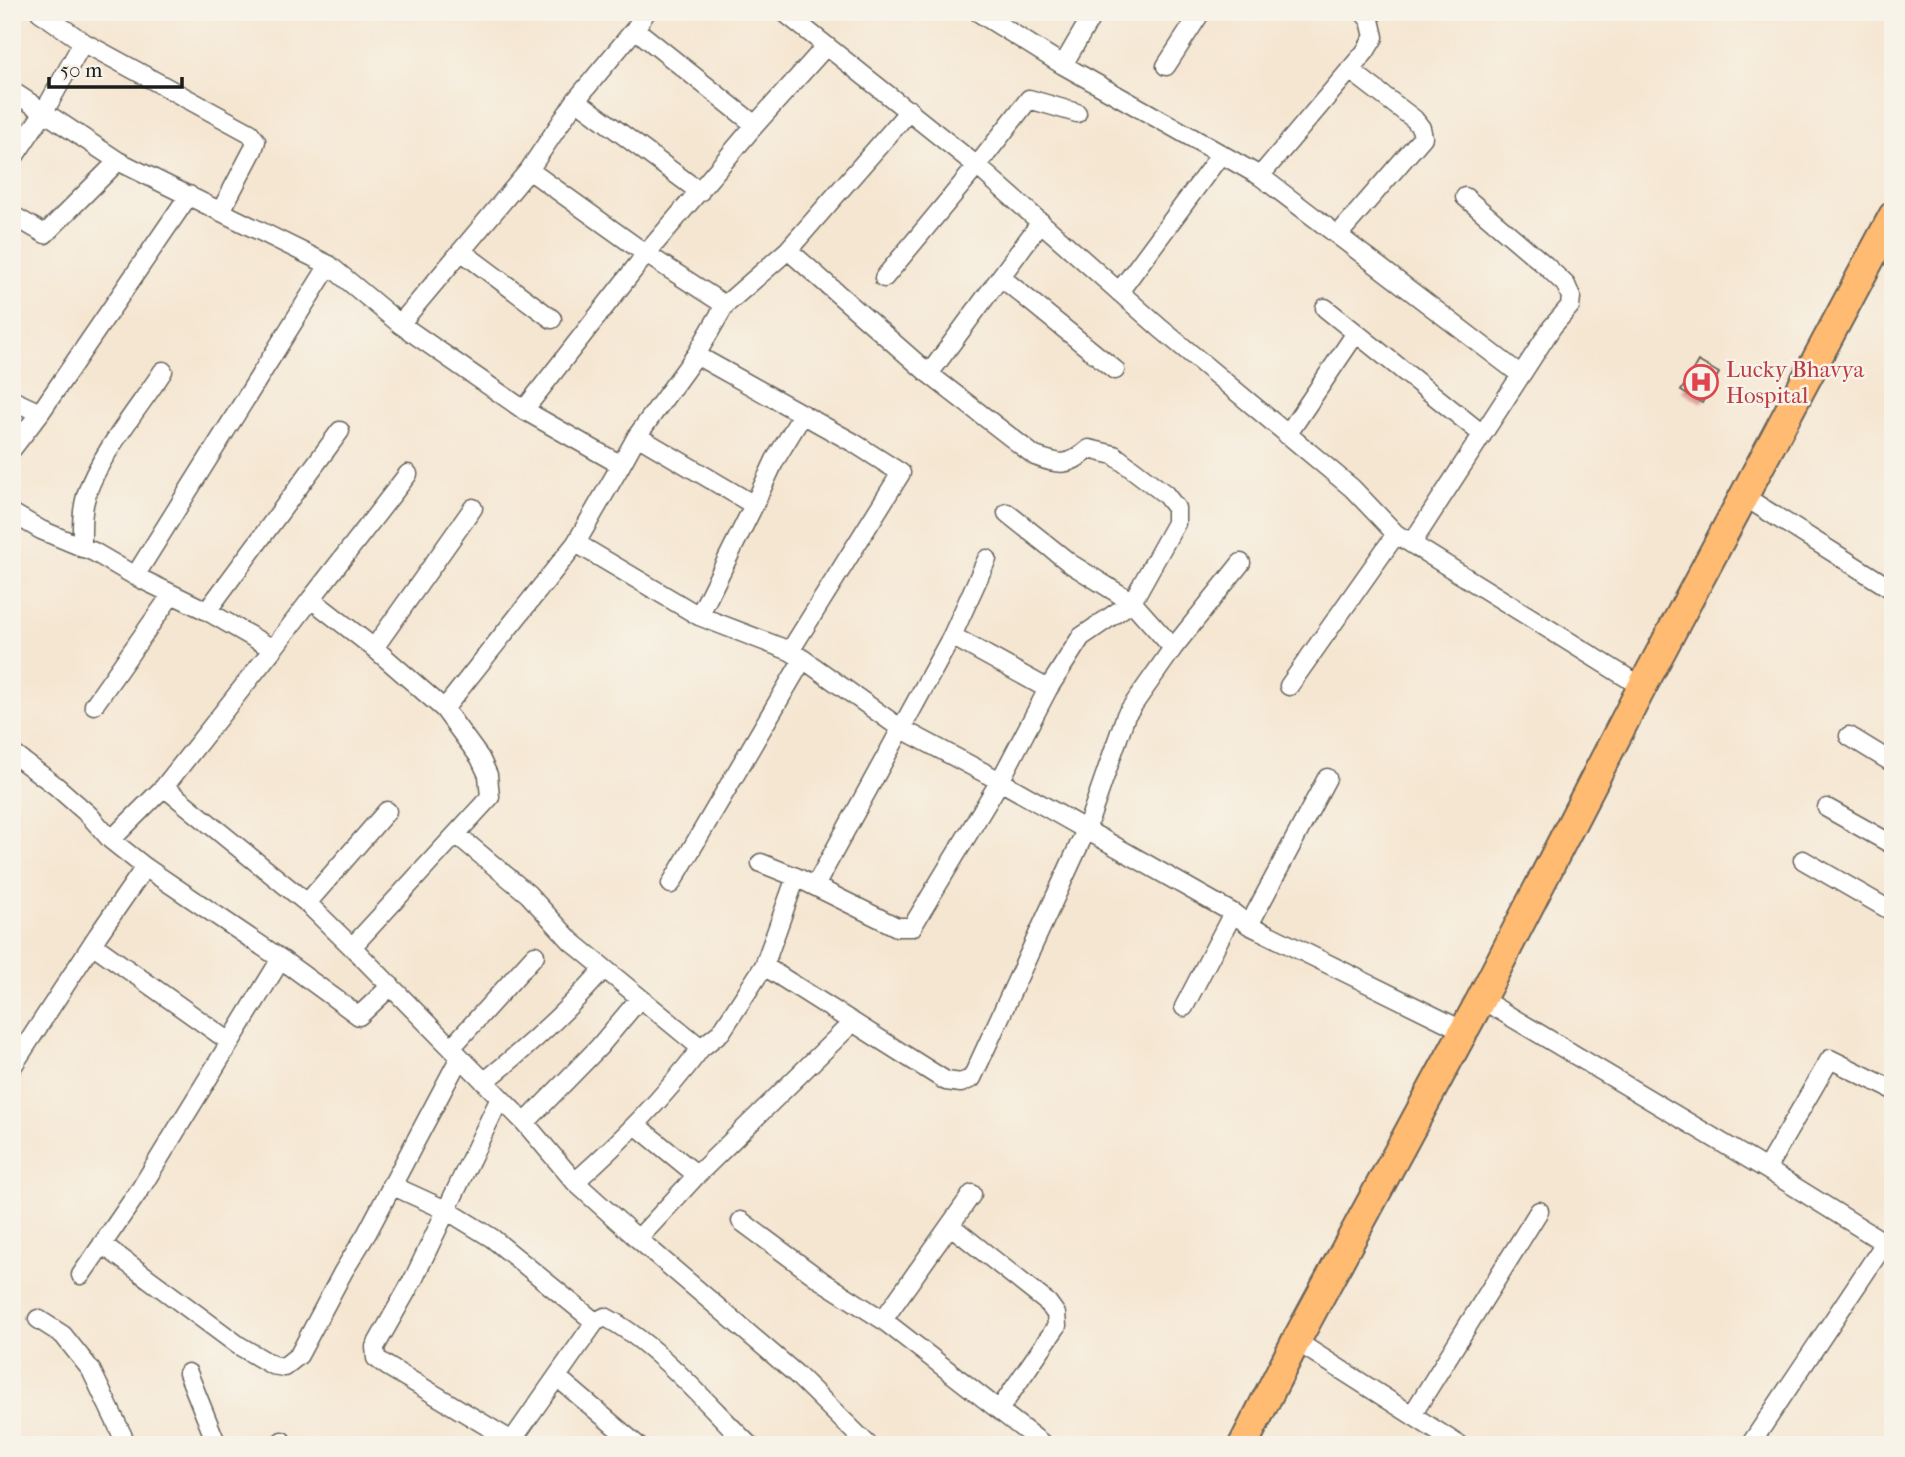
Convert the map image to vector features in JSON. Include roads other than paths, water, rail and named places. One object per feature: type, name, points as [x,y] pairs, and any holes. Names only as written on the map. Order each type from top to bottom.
[{"type":"main road","points":[[1242,1445],[1481,999],[1642,687],[1890,229]]},
{"type":"street","points":[[40,12],[83,42],[250,133],[256,141],[253,150],[221,211]]},
{"type":"street","points":[[400,324],[529,170],[576,100],[646,12]]},
{"type":"street","points":[[784,12],[977,166],[1119,292],[1352,488],[1404,539],[1642,687]]},
{"type":"street","points":[[1063,65],[1094,12]]},
{"type":"street","points":[[1166,66],[1201,12]]},
{"type":"street","points":[[1260,176],[1365,52],[1374,37],[1370,20],[1363,12]]},
{"type":"street","points":[[986,14],[1063,65],[1260,176],[1521,374]]},
{"type":"street","points":[[635,29],[755,125]]},
{"type":"street","points":[[12,160],[44,112],[83,42]]},
{"type":"street","points":[[524,411],[646,254],[825,46]]},
{"type":"street","points":[[1338,235],[1423,137],[1421,128],[1414,119],[1349,70]]},
{"type":"street","points":[[12,92],[118,161],[329,265],[400,324],[524,411],[621,465]]},
{"type":"street","points":[[884,278],[1029,99],[1077,113]]},
{"type":"street","points":[[576,100],[700,192]]},
{"type":"street","points":[[444,709],[576,543],[637,436],[696,355],[725,306],[788,250],[910,110]]},
{"type":"street","points":[[1119,292],[1221,154]]},
{"type":"street","points":[[12,215],[45,234],[118,161]]},
{"type":"street","points":[[529,170],[646,254],[725,306]]},
{"type":"street","points":[[12,449],[40,413],[190,195]]},
{"type":"street","points":[[1289,686],[1482,434],[1552,327],[1570,306],[1571,298],[1566,285],[1465,197]]},
{"type":"street","points":[[929,374],[1041,222]]},
{"type":"street","points":[[761,863],[796,877],[897,927],[912,927],[1000,781],[1048,689],[1081,637],[1132,602],[1176,523],[1176,508],[1165,494],[1114,455],[1089,449],[1074,462],[1056,464],[1035,456],[929,374],[788,250]]},
{"type":"street","points":[[461,251],[552,319]]},
{"type":"street","points":[[135,576],[329,265]]},
{"type":"street","points":[[1002,278],[1115,370]]},
{"type":"street","points":[[1325,308],[1482,434]]},
{"type":"street","points":[[1287,435],[1356,333]]},
{"type":"street","points":[[671,884],[901,473],[803,414],[696,355]]},
{"type":"street","points":[[82,548],[82,516],[86,493],[97,468],[163,371]]},
{"type":"street","points":[[12,400],[40,413]]},
{"type":"street","points":[[699,617],[775,460],[803,414]]},
{"type":"street","points":[[207,611],[340,431]]},
{"type":"street","points":[[637,436],[754,505]]},
{"type":"street","points":[[111,840],[164,787],[408,474]]},
{"type":"street","points":[[1745,497],[1893,590]]},
{"type":"street","points":[[373,648],[473,508]]},
{"type":"street","points":[[12,513],[41,530],[207,611],[273,649]]},
{"type":"street","points":[[1007,513],[1071,564],[1132,602],[1172,648]]},
{"type":"street","points":[[576,543],[699,617],[797,655],[900,728],[1000,781],[1233,913],[1249,925],[1464,1031]]},
{"type":"street","points":[[815,886],[952,636],[987,559]]},
{"type":"street","points":[[764,966],[946,1081],[961,1083],[972,1078],[1086,830],[1125,715],[1172,648],[1241,563]]},
{"type":"street","points":[[94,705],[172,594]]},
{"type":"street","points":[[311,598],[444,709],[480,758],[488,775],[490,797],[352,947]]},
{"type":"street","points":[[952,636],[1048,689]]},
{"type":"street","points":[[1849,736],[1893,763]]},
{"type":"street","points":[[12,753],[89,815],[111,840],[145,866],[359,1016],[391,986]]},
{"type":"street","points":[[1249,925],[1327,778]]},
{"type":"street","points":[[164,787],[307,903],[500,1098],[575,1182],[796,1374],[868,1445]]},
{"type":"street","points":[[1826,807],[1893,845]]},
{"type":"street","points":[[307,903],[387,811]]},
{"type":"street","points":[[456,834],[528,894],[571,941],[604,970],[701,1048]]},
{"type":"street","points":[[1803,860],[1893,912]]},
{"type":"street","points":[[12,1068],[18,1043],[92,944],[145,866]]},
{"type":"street","points":[[575,1182],[637,1126],[671,1088],[701,1048],[721,1032],[764,966],[796,877]]},
{"type":"street","points":[[1184,1007],[1233,913]]},
{"type":"street","points":[[92,944],[230,1042]]},
{"type":"street","points":[[102,1244],[238,1345],[272,1365],[284,1367],[299,1355],[367,1233],[456,1053],[535,955]]},
{"type":"street","points":[[81,1275],[141,1188],[281,959]]},
{"type":"street","points":[[484,1082],[528,1048],[604,970]]},
{"type":"street","points":[[524,1123],[599,1047],[640,998]]},
{"type":"street","points":[[1481,999],[1890,1241],[1750,1445]]},
{"type":"street","points":[[638,1239],[696,1175],[852,1023]]},
{"type":"street","points":[[1766,1169],[1830,1059],[1893,1090]]},
{"type":"street","points":[[500,1098],[448,1211],[414,1278],[382,1332],[375,1347],[376,1358],[511,1443],[595,1322],[605,1317],[661,1359],[749,1445]]},
{"type":"street","points":[[637,1126],[696,1175]]},
{"type":"street","points":[[391,1185],[448,1211],[492,1238],[595,1322]]},
{"type":"street","points":[[883,1320],[972,1194]]},
{"type":"street","points":[[1412,1415],[1539,1211]]},
{"type":"street","points":[[741,1221],[822,1281],[883,1320],[1044,1445]]},
{"type":"street","points":[[951,1226],[1048,1303],[1056,1314],[1057,1326],[999,1410]]},
{"type":"street","points":[[38,1319],[64,1335],[91,1370],[127,1445]]},
{"type":"street","points":[[1296,1341],[1459,1445]]},
{"type":"street","points":[[188,1373],[217,1445]]},
{"type":"street","points":[[557,1377],[637,1445]]},
{"type":"place","name":"Lucky Bhavya Hospital","points":[[1701,382]]}]
